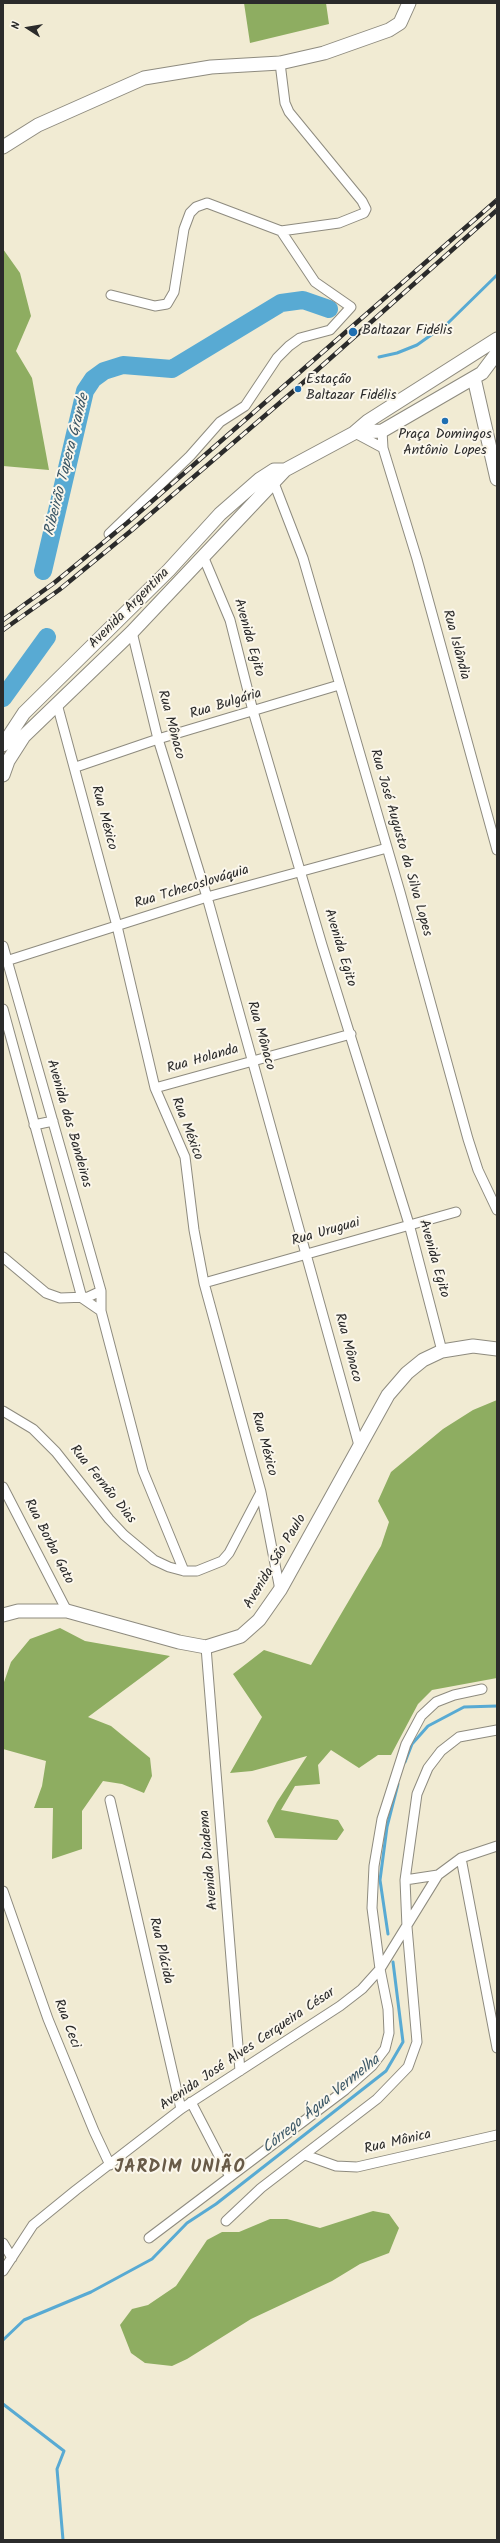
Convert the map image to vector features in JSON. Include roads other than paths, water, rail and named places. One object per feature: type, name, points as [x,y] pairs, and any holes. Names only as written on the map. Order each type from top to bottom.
[{"type":"street","points":[[3,147],[38,125],[118,87],[144,78],[211,67],[280,63],[324,53],[389,30],[400,22],[409,3]]},
{"type":"street","points":[[111,294],[155,306],[167,304],[174,292],[184,229],[190,213],[196,207],[207,203],[217,205],[281,231],[339,223],[364,214],[366,209],[362,201],[289,112],[285,103],[280,63]]},
{"type":"street","points":[[109,534],[190,456],[220,422],[245,406],[277,358],[289,346],[300,338],[330,330],[351,307],[315,282],[281,231]]},
{"type":"street","points":[[354,433],[368,421],[463,362],[496,345]]},
{"type":"street","points":[[354,433],[382,431],[429,402],[474,378],[496,345]]},
{"type":"street","points":[[474,378],[494,455],[497,479]]},
{"type":"street","name":"Rua Islândia","points":[[382,431],[383,448],[417,559],[497,850]]},
{"type":"street","points":[[354,433],[383,448]]},
{"type":"street","name":"Avenida Argentina","points":[[3,775],[8,761],[24,736],[132,632],[285,470],[354,433]]},
{"type":"street","name":"Avenida Argentina","points":[[3,745],[24,714],[169,570],[216,518],[260,479],[274,470],[285,470]]},
{"type":"street","name":"Rua José Augusto da Silva Lopes","points":[[274,483],[303,558],[387,848],[468,1139],[478,1170],[497,1210]]},
{"type":"street","points":[[216,518],[232,525]]},
{"type":"street","points":[[216,518],[220,528],[221,537]]},
{"type":"street","name":"Avenida Egito","points":[[204,556],[230,620],[254,711],[322,945],[409,1224],[442,1350]]},
{"type":"street","name":"Rua Mônaco","points":[[132,632],[158,739],[207,897],[360,1449]]},
{"type":"street","name":"Rua Bulgária","points":[[76,767],[158,739],[340,685]]},
{"type":"street","name":"Rua México","points":[[57,704],[76,767],[117,926],[155,1088],[185,1158],[194,1230],[204,1283],[261,1492],[280,1590]]},
{"type":"street","name":"Rua Tchecoslováquia","points":[[5,961],[50,945],[117,926],[207,897],[387,848]]},
{"type":"street","name":"Avenida das Bandeiras","points":[[3,946],[5,961],[53,1121],[101,1291],[101,1311],[143,1471],[184,1571]]},
{"type":"street","points":[[3,1009],[82,1298],[101,1311]]},
{"type":"street","name":"Rua Holanda","points":[[155,1088],[252,1060],[351,1034]]},
{"type":"street","points":[[34,1124],[53,1121]]},
{"type":"street","name":"Rua Uruguai","points":[[204,1283],[306,1253],[456,1212]]},
{"type":"street","points":[[3,1257],[46,1292],[60,1298],[82,1298],[101,1291]]},
{"type":"street","name":"Avenida São Paulo","points":[[3,1615],[18,1610],[67,1611],[179,1642],[206,1647],[241,1636],[259,1620],[280,1590],[360,1449],[388,1395],[407,1373],[423,1360],[442,1350],[473,1346],[497,1349]]},
{"type":"street","name":"Rua Fernão Dias","points":[[3,1411],[33,1429],[56,1452],[109,1519],[124,1535],[154,1560],[169,1568],[184,1571]]},
{"type":"street","name":"Rua Borba Gato","points":[[3,1486],[67,1611]]},
{"type":"street","points":[[184,1571],[202,1570],[226,1557],[261,1492]]},
{"type":"street","name":"Avenida Diadema","points":[[206,1647],[240,2071]]},
{"type":"street","points":[[149,2238],[345,2090],[372,2066],[385,2049],[389,2033],[388,2009],[380,1969],[372,1908],[374,1866],[382,1818],[406,1744],[421,1716],[436,1702],[454,1695],[482,1689]]},
{"type":"street","points":[[226,2222],[261,2188],[377,2100],[404,2071],[414,2054],[417,2042],[407,1927],[406,1880],[417,1794],[428,1768],[441,1751],[459,1737],[497,1730]]},
{"type":"street","name":"Rua Plácida","points":[[110,1800],[181,2109]]},
{"type":"street","name":"Avenida José Alves Cerqueira César","points":[[3,2271],[33,2225],[181,2109],[340,2006],[362,1989],[380,1969],[438,1875],[461,1858],[497,1846]]},
{"type":"street","points":[[461,1858],[497,2048]]},
{"type":"street","points":[[406,1880],[438,1875]]},
{"type":"street","name":"Rua Ceci","points":[[3,1891],[48,2019],[94,2131],[110,2165]]},
{"type":"street","points":[[191,2102],[230,2177]]},
{"type":"street","name":"Rua Mônica","points":[[306,2155],[336,2166],[357,2166],[497,2135]]},
{"type":"street","points":[[3,2244],[12,2258]]},
{"type":"waterway","name":"Ribeirão Tapera Grande","points":[[379,357],[397,353],[417,345],[448,323],[497,275]]},
{"type":"waterway","name":"Ribeirão Tapera Grande","points":[[43,571],[85,391],[93,379],[104,371],[123,365],[172,369],[281,303],[303,300],[329,309]]},
{"type":"waterway","name":"Ribeirão Tapera Grande","points":[[3,698],[47,637]]},
{"type":"waterway","name":"Córrego Água Vermelha","points":[[405,1762],[412,1744],[428,1726],[464,1707],[497,1706]]},
{"type":"waterway","name":"Córrego Água Vermelha","points":[[388,1934],[380,1880],[387,1827],[398,1784]]},
{"type":"waterway","name":"Córrego Água Vermelha","points":[[3,2340],[24,2320],[91,2292],[152,2259],[187,2223],[216,2204],[386,2071],[403,2042],[393,1962]]},
{"type":"waterway","name":"Córrego Água Vermelha","points":[[3,2404],[64,2451],[57,2469],[63,2540]]},
{"type":"railway","points":[[3,620],[54,583],[127,523],[497,200]]},
{"type":"railway","points":[[3,630],[59,590],[132,530],[297,388],[497,210]]},
{"type":"place","name":"Baltazar Fidélis","points":[[353,332]]},
{"type":"place","name":"Estação Baltazar Fidélis","points":[[298,389]]},
{"type":"place","name":"Praça Domingos Antônio Lopes","points":[[445,421]]},
{"type":"district","name":"JARDIM UNIÃO","points":[[180,2169]]}]
